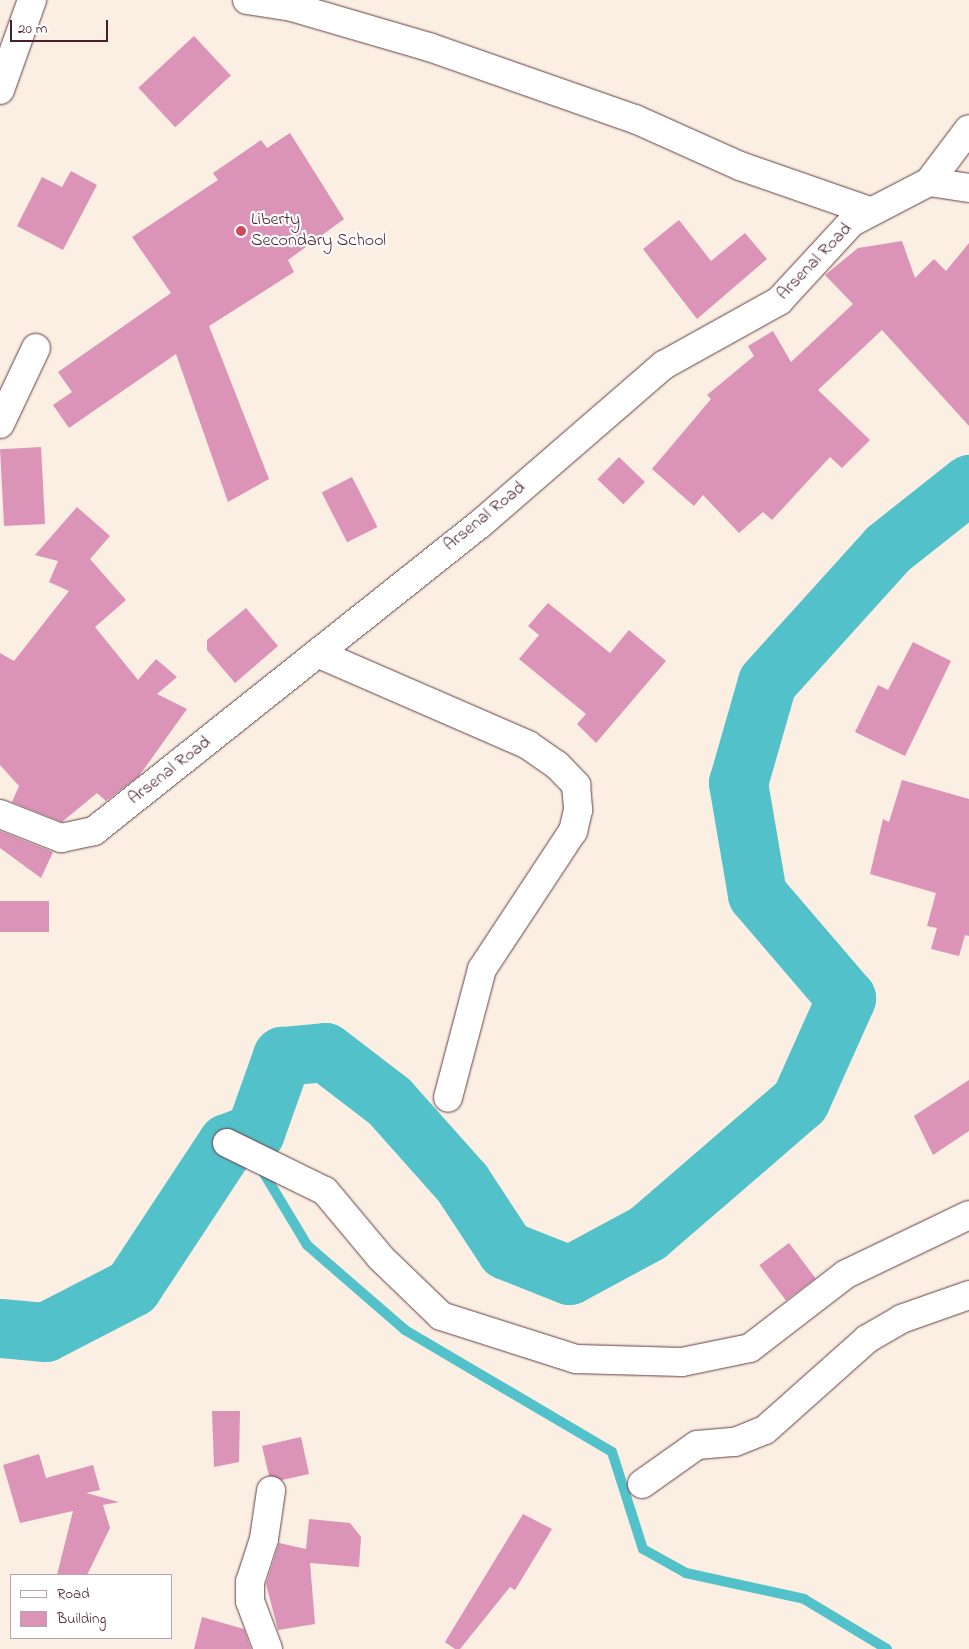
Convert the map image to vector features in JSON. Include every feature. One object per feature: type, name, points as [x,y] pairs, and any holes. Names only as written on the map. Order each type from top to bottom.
[{"type":"street","points":[[0,90],[32,0]]},
{"type":"street","points":[[247,0],[292,7],[429,47],[635,119],[740,166],[869,211]]},
{"type":"street","points":[[969,129],[929,182],[969,188]]},
{"type":"street","name":"Arsenal Road","points":[[0,814],[61,838],[94,831],[318,654],[391,591],[479,525],[664,365],[779,301],[852,222],[869,211],[929,182]]},
{"type":"street","points":[[0,424],[36,348]]},
{"type":"street","points":[[318,654],[528,746],[557,765],[576,785],[578,810],[573,832],[482,970],[448,1098]]},
{"type":"street","points":[[227,1143],[325,1191],[381,1258],[441,1316],[576,1359],[682,1362],[750,1348],[846,1274],[969,1215]]},
{"type":"street","points":[[642,1484],[697,1445],[735,1442],[765,1430],[867,1340],[900,1319],[969,1295]]},
{"type":"street","points":[[268,1649],[250,1601],[250,1582],[264,1539],[271,1491]]},
{"type":"building","points":[[194,36],[231,75],[175,127],[138,88]]},
{"type":"building","points":[[290,133],[344,219],[288,260],[294,272],[209,326],[269,479],[228,502],[176,354],[69,428],[53,405],[72,392],[58,372],[171,293],[132,237],[218,180],[213,173],[261,140],[267,148]]},
{"type":"building","points":[[71,171],[97,185],[63,250],[17,226],[42,177],[62,187]]},
{"type":"building","points":[[679,220],[711,261],[745,233],[767,259],[697,319],[643,249]]},
{"type":"building","points":[[902,241],[915,278],[934,259],[946,271],[969,243],[969,426],[882,330],[818,390],[870,440],[842,468],[830,457],[772,520],[763,512],[739,533],[703,495],[694,506],[652,469],[711,399],[707,395],[754,356],[748,346],[773,331],[791,362],[853,304],[825,275],[858,248]]},
{"type":"building","points":[[41,447],[45,524],[4,526],[0,449]]},
{"type":"building","points":[[619,457],[645,482],[623,504],[597,479]]},
{"type":"building","points":[[352,477],[377,527],[347,542],[322,492]]},
{"type":"building","points":[[77,507],[110,536],[90,559],[126,600],[95,627],[138,680],[156,659],[177,677],[157,694],[187,709],[139,776],[106,801],[97,793],[62,822],[12,802],[19,786],[0,765],[0,653],[14,661],[69,591],[49,582],[58,561],[35,555]]},
{"type":"building","points":[[548,603],[610,653],[629,630],[666,661],[596,743],[577,724],[586,714],[519,659],[539,635],[528,626]]},
{"type":"building","points":[[246,608],[278,646],[235,683],[207,650],[207,640]]},
{"type":"building","points":[[913,642],[951,661],[905,756],[855,732],[878,685],[888,690]]},
{"type":"building","points":[[902,780],[969,799],[969,936],[965,935],[959,956],[931,949],[937,928],[927,926],[936,893],[870,874],[883,819],[889,822]]},
{"type":"building","points":[[0,831],[53,852],[41,878],[0,848]]},
{"type":"building","points":[[0,901],[49,901],[49,932],[0,932]]},
{"type":"building","points":[[969,1080],[969,1131],[933,1155],[914,1116]]},
{"type":"building","points":[[789,1243],[815,1278],[786,1300],[759,1265]]},
{"type":"building","points":[[212,1411],[240,1411],[239,1462],[214,1467]]},
{"type":"building","points":[[301,1437],[309,1474],[282,1480],[269,1476],[262,1446]]},
{"type":"building","points":[[39,1454],[46,1478],[93,1465],[100,1490],[86,1493],[119,1502],[103,1505],[110,1528],[87,1574],[57,1574],[73,1511],[20,1523],[3,1465]]},
{"type":"building","points":[[523,1514],[552,1529],[515,1590],[510,1587],[460,1649],[455,1649],[445,1642]]},
{"type":"building","points":[[309,1519],[350,1523],[361,1537],[359,1567],[310,1563],[315,1624],[278,1630],[266,1584],[279,1543],[306,1549]]},
{"type":"building","points":[[202,1617],[244,1629],[251,1649],[194,1649]]},
{"type":"waterway","points":[[0,1328],[45,1332],[132,1287],[227,1143],[255,1132],[282,1056],[325,1052],[389,1101],[462,1183],[506,1250],[569,1275],[647,1233],[800,1101],[846,998],[757,894],[738,783],[767,682],[887,549],[969,484]]},
{"type":"waterway","points":[[255,1132],[256,1160],[307,1245],[405,1330],[612,1452],[643,1549],[686,1573],[804,1599],[887,1649]]},
{"type":"place","name":"Liberty Secondary School","points":[[241,231]]}]
